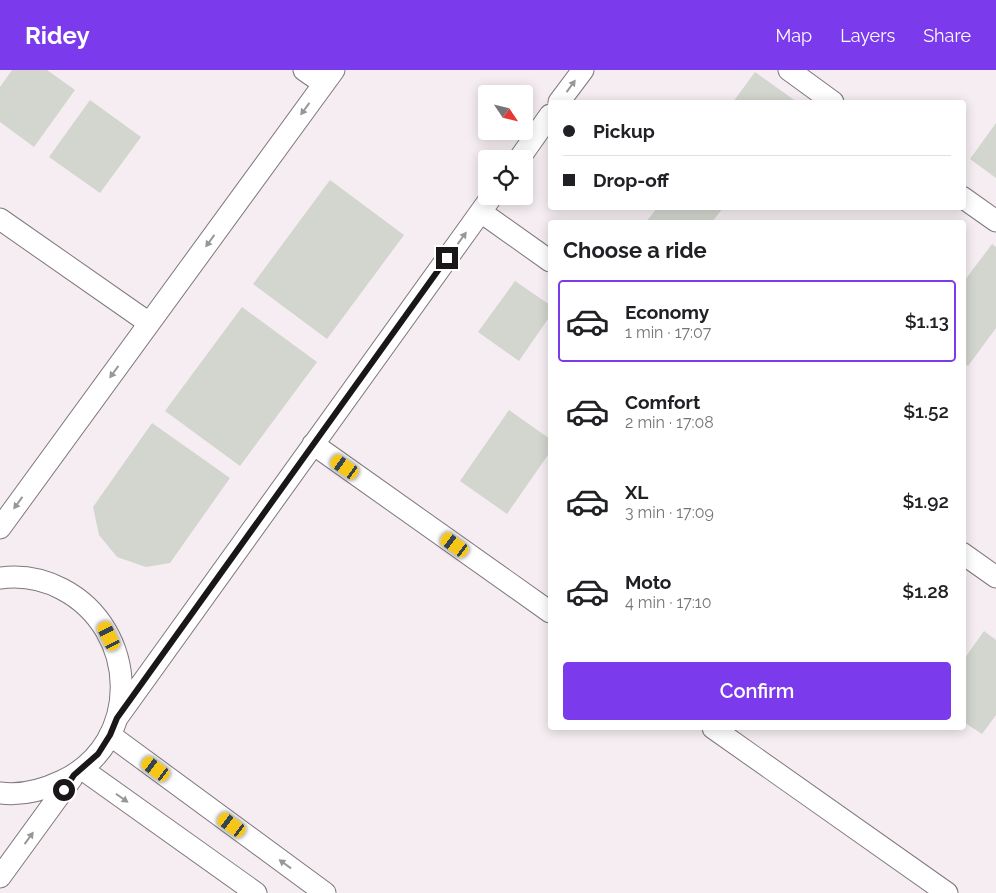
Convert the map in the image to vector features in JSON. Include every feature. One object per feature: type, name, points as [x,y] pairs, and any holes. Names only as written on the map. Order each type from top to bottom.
[{"type":"street","points":[[0,528],[329,77],[304,70]]},
{"type":"street","points":[[560,100],[582,70]]},
{"type":"street","points":[[789,70],[830,100]]},
{"type":"street","points":[[525,150],[548,118]]},
{"type":"street","points":[[966,200],[996,221]]},
{"type":"street","points":[[0,877],[78,772],[98,754],[113,727],[485,205]]},
{"type":"street","points":[[487,205],[548,259]]},
{"type":"street","points":[[0,219],[149,323]]},
{"type":"street","points":[[313,444],[548,611]]},
{"type":"street","points":[[966,556],[996,577]]},
{"type":"street","points":[[0,578],[14,576],[48,581],[78,597],[102,621],[117,651],[122,684],[113,727]]},
{"type":"street","points":[[113,727],[324,893]]},
{"type":"street","points":[[716,730],[947,893]]},
{"type":"street","points":[[0,792],[11,794],[44,790],[78,772]]},
{"type":"street","points":[[78,772],[256,893]]},
{"type":"building","points":[[12,70],[47,70],[75,90],[34,147],[0,122],[0,87]]},
{"type":"building","points":[[755,72],[794,100],[734,100]]},
{"type":"building","points":[[90,100],[141,137],[100,193],[49,157]]},
{"type":"building","points":[[996,123],[996,178],[970,159]]},
{"type":"building","points":[[330,180],[404,235],[327,339],[253,284]]},
{"type":"building","points":[[655,210],[721,210],[714,220],[648,220]]},
{"type":"building","points":[[992,244],[996,247],[996,328],[968,366],[966,365],[966,279]]},
{"type":"building","points":[[515,281],[548,304],[548,319],[519,361],[478,332]]},
{"type":"building","points":[[242,307],[317,362],[240,466],[165,411]]},
{"type":"building","points":[[509,410],[548,438],[548,455],[507,514],[460,481]]},
{"type":"building","points":[[152,423],[230,478],[170,563],[146,567],[117,557],[99,535],[93,507]]},
{"type":"building","points":[[984,631],[996,640],[996,715],[982,734],[966,724],[966,656]]},
{"type":"route","points":[[64,790],[74,775],[98,754],[110,735],[117,718],[447,258]]}]
